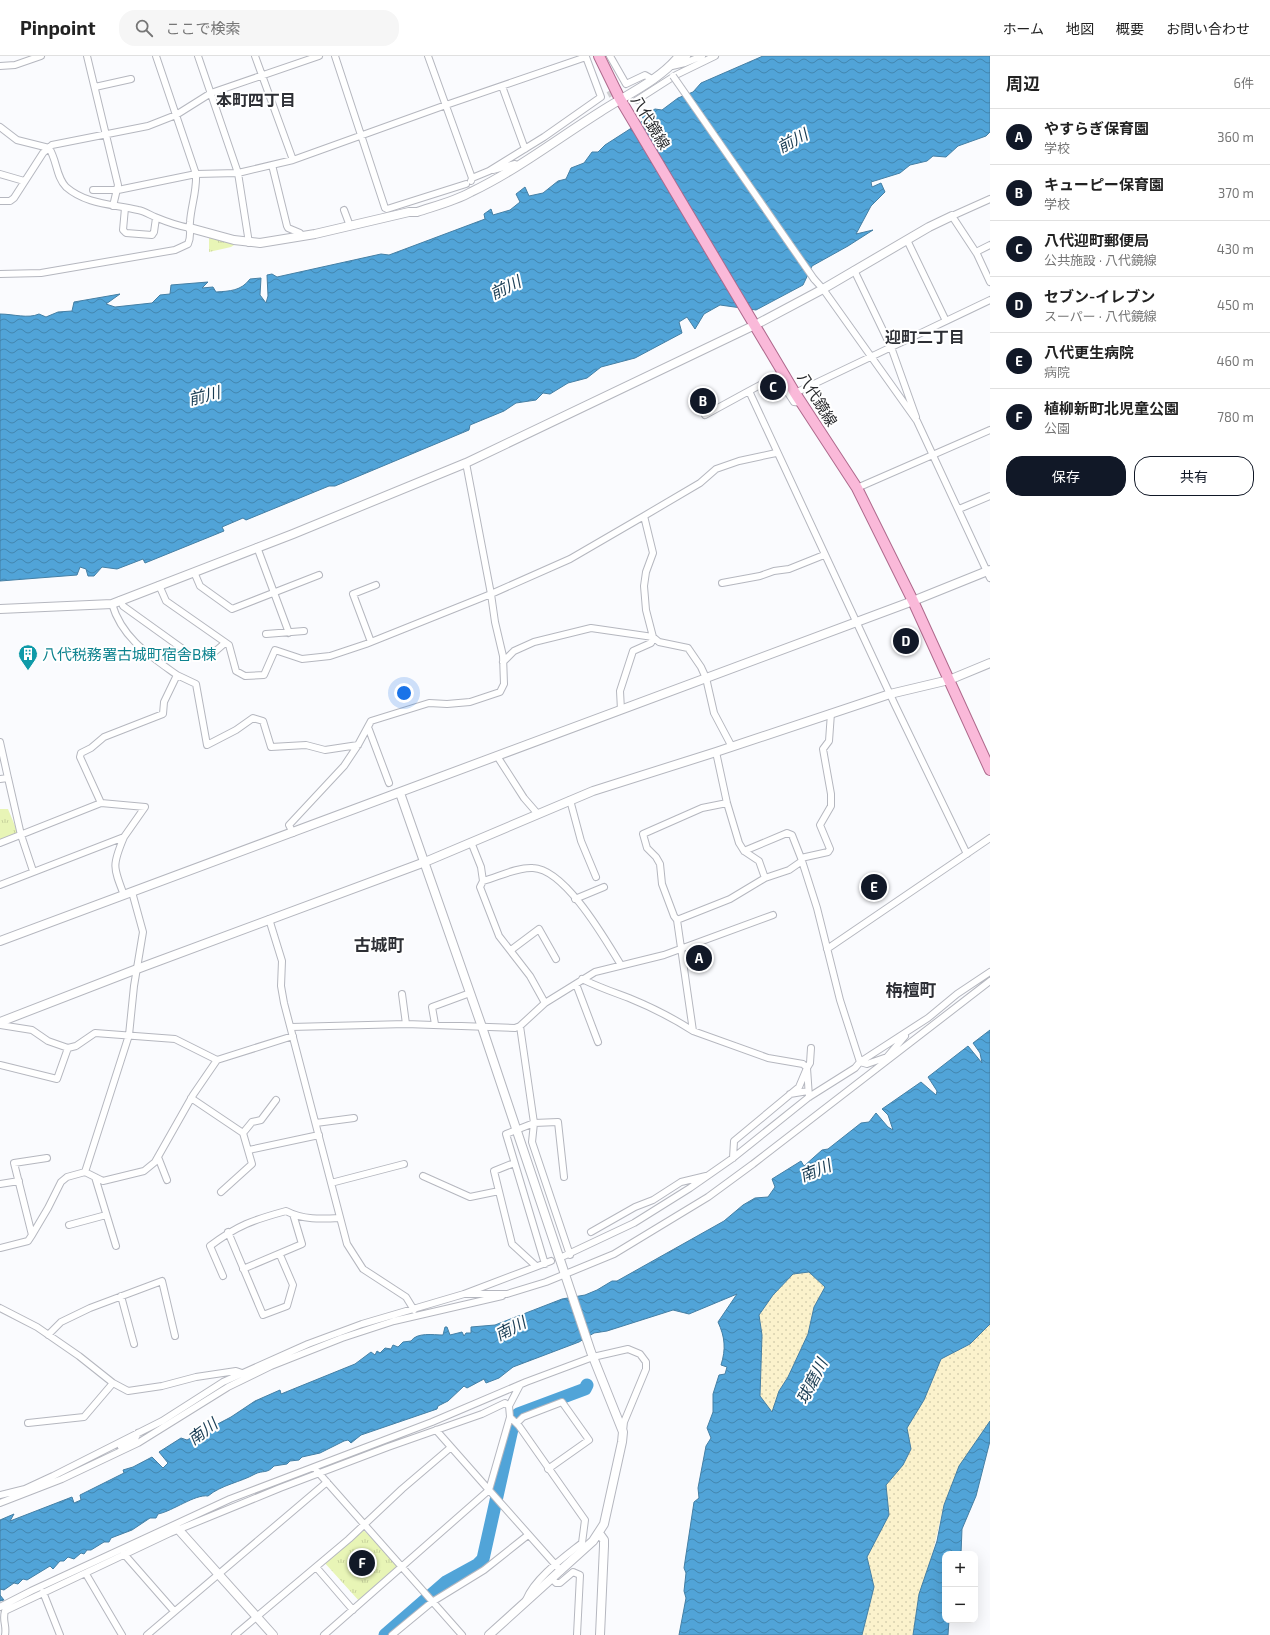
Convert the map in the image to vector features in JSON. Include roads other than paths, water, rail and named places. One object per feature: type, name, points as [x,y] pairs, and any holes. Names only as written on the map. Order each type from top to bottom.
[{"type":"main road","name":"八代鏡線","points":[[599,56],[622,102],[795,393],[857,488],[913,601],[990,770]]},
{"type":"street","points":[[0,66],[15,65],[41,56]]},
{"type":"street","points":[[87,56],[118,190],[113,206]]},
{"type":"street","points":[[0,274],[41,273],[175,250],[188,244],[191,233],[190,224],[197,183],[196,174],[156,56]]},
{"type":"street","points":[[198,56],[238,173],[249,243]]},
{"type":"street","points":[[255,56],[293,160]]},
{"type":"street","points":[[0,201],[10,201],[14,198],[24,181],[48,148],[52,145],[106,136],[148,126],[176,115],[211,93],[319,56]]},
{"type":"street","points":[[335,56],[387,210],[466,184],[472,178],[489,171],[514,164],[518,166]]},
{"type":"street","points":[[428,56],[472,178]]},
{"type":"street","points":[[610,56],[624,86],[645,75],[652,79]]},
{"type":"street","points":[[669,67],[679,56]]},
{"type":"street","points":[[0,127],[17,140],[48,148],[53,155],[60,178],[66,187],[85,199],[113,206],[139,210],[156,218],[249,243],[260,243],[350,226],[409,212],[417,212],[470,194],[622,102],[652,79],[687,56]]},
{"type":"street","points":[[669,67],[685,63],[702,56]]},
{"type":"street","points":[[638,100],[676,75],[716,56]]},
{"type":"street","points":[[93,190],[118,190],[196,174],[238,173],[293,160],[586,57],[601,96]]},
{"type":"street","points":[[0,941],[989,573],[934,454],[917,421],[823,289],[814,279],[673,76],[669,67]]},
{"type":"street","points":[[94,87],[131,79]]},
{"type":"street","points":[[502,86],[525,149]]},
{"type":"street","points":[[489,171],[525,149],[601,96],[608,95]]},
{"type":"street","points":[[272,165],[287,226],[288,228],[300,233],[301,236]]},
{"type":"street","points":[[0,174],[24,181]]},
{"type":"street","points":[[466,184],[470,194]]},
{"type":"street","points":[[0,609],[116,602],[466,463],[753,321],[823,289],[907,240],[952,216],[990,199]]},
{"type":"street","points":[[125,208],[123,230],[126,233],[152,235],[154,232],[156,218]]},
{"type":"street","points":[[344,210],[350,226]]},
{"type":"street","points":[[952,216],[976,252],[990,282]]},
{"type":"street","points":[[907,240],[946,321]]},
{"type":"street","points":[[976,252],[990,245]]},
{"type":"street","points":[[854,270],[891,347],[914,408],[917,421]]},
{"type":"street","points":[[795,393],[990,300]]},
{"type":"street","points":[[705,415],[777,376],[794,402],[802,403]]},
{"type":"street","points":[[749,391],[824,555],[967,854]]},
{"type":"street","points":[[857,488],[990,430]]},
{"type":"street","points":[[159,585],[166,601],[229,645],[236,671],[244,676],[264,675],[275,650],[302,659],[330,656],[371,642],[491,594],[570,559],[700,483],[716,469],[739,461],[776,452]]},
{"type":"street","points":[[293,832],[289,825],[344,766],[358,745],[371,721],[429,703],[447,704],[470,702],[500,692],[504,684],[503,662],[466,463]]},
{"type":"street","points":[[959,509],[990,496]]},
{"type":"street","points":[[621,710],[620,691],[633,651],[651,643],[652,636],[646,610],[644,586],[646,572],[653,553],[644,516]]},
{"type":"street","points":[[257,547],[289,633]]},
{"type":"street","points":[[722,583],[760,576],[774,571],[790,569],[824,555]]},
{"type":"street","points":[[194,572],[200,586],[232,609],[319,575]]},
{"type":"street","points":[[371,642],[353,594],[376,585]]},
{"type":"street","points":[[116,602],[124,606],[194,657],[211,655],[226,643]]},
{"type":"street","points":[[116,602],[118,621],[132,641],[177,675],[196,684],[207,745],[236,730],[253,718],[263,721],[271,747],[306,745],[325,750],[358,745]]},
{"type":"street","points":[[503,662],[514,651],[534,642],[591,628],[652,636],[659,642],[688,648],[706,678],[714,713],[732,747]]},
{"type":"street","points":[[266,634],[304,631]]},
{"type":"street","points":[[0,1022],[137,968],[425,862],[570,800],[890,694],[949,680],[990,663]]},
{"type":"street","points":[[101,803],[80,757],[81,753],[91,748],[104,737],[163,714],[164,702],[177,675]]},
{"type":"street","points":[[677,920],[730,899],[765,878],[789,870],[802,860],[828,852],[830,849],[820,825],[831,806],[831,794],[823,749],[829,741],[832,713]]},
{"type":"street","points":[[368,727],[389,783]]},
{"type":"street","points":[[0,742],[21,835],[33,871]]},
{"type":"street","points":[[716,752],[726,803],[739,843],[744,851],[759,861],[765,878]]},
{"type":"street","points":[[497,756],[524,798],[537,813]]},
{"type":"street","points":[[0,779],[8,778]]},
{"type":"street","points":[[400,793],[482,1027],[565,1277],[592,1354],[623,1432]]},
{"type":"street","points":[[570,800],[581,841],[596,876]]},
{"type":"street","points":[[0,843],[101,803],[145,807],[124,837],[115,858],[114,870],[124,895]]},
{"type":"street","points":[[693,1031],[677,920],[662,884],[660,864],[656,857],[647,848],[643,834],[702,808],[726,803]]},
{"type":"street","points":[[744,851],[787,833],[792,835],[802,860],[815,901],[840,1000],[860,1062]]},
{"type":"street","points":[[0,885],[124,837]]},
{"type":"street","points":[[827,948],[990,838]]},
{"type":"street","points":[[471,842],[481,868],[483,881],[480,887],[499,936],[530,976],[545,1003]]},
{"type":"street","points":[[483,881],[526,867],[546,871],[561,882],[589,913],[621,965]]},
{"type":"street","points":[[575,899],[604,887]]},
{"type":"street","points":[[85,1172],[129,1035],[143,932],[132,892]]},
{"type":"street","points":[[291,1027],[435,1024],[515,1028],[520,1026],[545,1003],[576,984],[582,978],[595,972],[664,955],[680,948],[773,916]]},
{"type":"street","points":[[269,919],[282,961],[281,986],[346,1244],[363,1269],[406,1297],[414,1310]]},
{"type":"street","points":[[510,950],[539,929],[556,959]]},
{"type":"street","points":[[520,1026],[534,1123],[532,1142],[567,1255],[634,1223],[709,1175],[733,1158],[809,1094],[855,1068],[860,1062],[910,1030],[990,972]]},
{"type":"street","points":[[582,978],[602,989],[647,1006],[676,1020],[693,1031],[768,1058],[802,1064],[807,1068],[809,1094]]},
{"type":"street","points":[[0,1503],[62,1480],[138,1443],[228,1387],[271,1366],[342,1338],[394,1321],[420,1314],[486,1301],[565,1277],[614,1254],[708,1197],[990,981]]},
{"type":"street","points":[[576,984],[598,1042]]},
{"type":"street","points":[[435,1024],[432,1007],[470,993]]},
{"type":"street","points":[[402,994],[406,1024]]},
{"type":"street","points":[[0,1025],[32,1030],[48,1040],[68,1048],[76,1046],[95,1033],[175,1039],[217,1060]]},
{"type":"street","points":[[886,1057],[910,1030]]},
{"type":"street","points":[[1,1245],[28,1241],[48,1208],[61,1182],[67,1177],[85,1172],[103,1181],[144,1171],[158,1157],[191,1098],[217,1060],[293,1036]]},
{"type":"street","points":[[0,1065],[57,1079],[68,1048]]},
{"type":"street","points":[[733,1158],[734,1141],[799,1087],[810,1063],[811,1048]]},
{"type":"street","points":[[860,1062],[867,1064],[886,1057],[894,1056]]},
{"type":"street","points":[[789,1095],[809,1094]]},
{"type":"street","points":[[191,1098],[243,1133],[249,1150],[252,1164],[221,1192]]},
{"type":"street","points":[[243,1133],[252,1122],[261,1120],[276,1100]]},
{"type":"street","points":[[316,1123],[354,1118]]},
{"type":"street","points":[[0,1495],[24,1489],[162,1421],[223,1382],[315,1342],[362,1324],[414,1310],[464,1294],[536,1266],[548,1263],[514,1163],[506,1134],[534,1123],[558,1122],[564,1177]]},
{"type":"street","points":[[249,1150],[319,1135]]},
{"type":"street","points":[[158,1157],[167,1180]]},
{"type":"street","points":[[32,1235],[14,1163],[47,1158]]},
{"type":"street","points":[[514,1163],[494,1171],[512,1244],[536,1266]]},
{"type":"street","points":[[331,1183],[404,1164]]},
{"type":"street","points":[[590,1232],[635,1206],[653,1200],[681,1182],[709,1175]]},
{"type":"street","points":[[423,1176],[470,1197],[499,1191]]},
{"type":"street","points":[[95,1177],[116,1246]]},
{"type":"street","points":[[0,1184],[19,1181]]},
{"type":"street","points":[[223,1276],[210,1246],[228,1232],[245,1223],[286,1211],[315,1219],[340,1218]]},
{"type":"street","points":[[243,1269],[280,1255],[302,1244],[293,1214]]},
{"type":"street","points":[[69,1225],[106,1215]]},
{"type":"street","points":[[228,1232],[263,1315],[287,1306],[293,1285],[280,1255]]},
{"type":"street","points":[[48,1335],[61,1322],[90,1308],[162,1281],[175,1336]]},
{"type":"street","points":[[464,1294],[507,1294]]},
{"type":"street","points":[[121,1296],[134,1344]]},
{"type":"street","points":[[0,1308],[37,1327],[113,1383],[128,1391],[162,1386],[196,1377],[236,1371],[242,1373]]},
{"type":"street","points":[[0,1607],[31,1591],[222,1502],[432,1422],[592,1354],[628,1349],[640,1354],[646,1362],[646,1369],[624,1422],[622,1442],[604,1524],[593,1541],[489,1635]]},
{"type":"street","points":[[28,1423],[84,1417],[113,1383]]},
{"type":"street","points":[[509,1406],[520,1385]]},
{"type":"street","points":[[324,1635],[402,1566],[491,1492],[514,1421],[562,1402],[588,1440],[548,1469]]},
{"type":"street","points":[[0,1633],[6,1632],[1,1620],[5,1611],[43,1592],[86,1574],[124,1554],[178,1529],[505,1403],[509,1406],[514,1421],[585,1520],[582,1543],[554,1565],[530,1590],[525,1604]]},
{"type":"street","points":[[436,1430],[450,1448],[491,1492],[554,1565],[558,1566],[560,1571]]},
{"type":"street","points":[[118,1452],[122,1446],[135,1439],[138,1433]]},
{"type":"street","points":[[235,1635],[316,1567],[402,1489],[450,1448]]},
{"type":"street","points":[[333,1459],[333,1464],[317,1471],[319,1474],[462,1635]]},
{"type":"street","points":[[146,1635],[327,1482]]},
{"type":"street","points":[[178,1529],[273,1635]]},
{"type":"street","points":[[599,1533],[604,1540],[600,1635]]},
{"type":"street","points":[[392,1635],[430,1599],[484,1570],[528,1535]]},
{"type":"street","points":[[124,1554],[174,1612]]},
{"type":"street","points":[[316,1567],[353,1610]]},
{"type":"street","points":[[552,1579],[556,1583],[560,1583],[573,1572],[580,1575],[578,1635]]},
{"type":"street","points":[[86,1574],[122,1635]]},
{"type":"street","points":[[43,1592],[60,1635]]},
{"type":"water","name":"前川","points":[[763,56],[990,56],[990,132],[986,136],[958,146],[946,157],[933,156],[927,161],[910,165],[900,173],[871,182],[872,187],[881,183],[885,192],[871,206],[856,234],[873,230],[812,266],[803,285],[756,310],[720,305],[704,314],[695,329],[687,317],[679,322],[682,333],[635,358],[601,367],[587,378],[568,383],[550,394],[543,393],[536,400],[516,403],[504,411],[470,425],[469,430],[335,486],[329,486],[246,520],[243,518],[222,527],[224,531],[145,563],[143,559],[117,569],[102,567],[94,576],[88,576],[86,569],[80,567],[77,575],[0,581],[0,314],[30,316],[39,314],[46,317],[58,312],[72,311],[74,302],[120,294],[106,304],[115,307],[152,303],[160,295],[170,294],[171,285],[208,282],[202,288],[213,287],[216,292],[221,292],[239,288],[250,279],[261,278],[260,295],[266,303],[268,296],[267,275],[272,274],[277,277],[381,254],[389,255],[485,219],[484,214],[491,209],[493,215],[510,210],[520,202],[516,194],[525,187],[529,196],[543,193],[558,181],[566,179],[571,168],[584,163],[592,152],[598,152],[605,145],[644,120],[642,116],[655,109],[662,110],[678,98],[693,92],[701,83]]},
{"type":"water","points":[[990,1030],[990,1324],[970,1344],[941,1359],[924,1400],[907,1428],[911,1449],[903,1465],[886,1485],[889,1515],[867,1557],[874,1587],[862,1635],[679,1635],[686,1598],[684,1591],[686,1573],[684,1568],[694,1502],[699,1498],[698,1488],[706,1446],[711,1438],[707,1428],[713,1412],[713,1394],[719,1375],[725,1374],[727,1367],[721,1365],[724,1354],[724,1343],[718,1322],[737,1294],[689,1314],[673,1310],[607,1331],[594,1333],[579,1342],[513,1367],[499,1378],[486,1383],[484,1379],[467,1388],[464,1386],[448,1401],[438,1406],[437,1409],[361,1435],[351,1443],[348,1440],[344,1441],[320,1453],[302,1457],[299,1460],[290,1461],[287,1464],[274,1466],[267,1471],[225,1486],[208,1496],[190,1500],[158,1514],[156,1518],[150,1518],[132,1530],[111,1538],[109,1542],[104,1542],[91,1550],[87,1550],[84,1554],[81,1553],[74,1559],[68,1557],[64,1561],[60,1561],[53,1569],[50,1566],[27,1580],[23,1579],[18,1584],[14,1583],[4,1590],[0,1589],[0,1520],[14,1514],[10,1521],[72,1497],[74,1503],[81,1500],[80,1495],[124,1473],[123,1470],[133,1467],[152,1457],[163,1468],[168,1463],[159,1452],[181,1438],[187,1440],[231,1417],[255,1401],[280,1390],[281,1394],[355,1364],[371,1352],[375,1355],[377,1351],[380,1353],[385,1348],[391,1349],[393,1345],[398,1347],[403,1342],[411,1341],[417,1336],[421,1335],[443,1335],[445,1327],[447,1327],[450,1335],[462,1332],[464,1336],[466,1333],[471,1333],[471,1327],[495,1325],[562,1299],[585,1295],[612,1281],[617,1281],[724,1221],[743,1205],[755,1198],[768,1197],[775,1187],[772,1179],[801,1161],[804,1166],[822,1150],[828,1149],[861,1123],[869,1122],[876,1113],[888,1127],[893,1130],[888,1115],[882,1109],[921,1082],[936,1095],[937,1091],[928,1077],[968,1046],[982,1063],[980,1053],[973,1043]],"holes":[[[809,1272],[825,1287],[814,1307],[808,1334],[788,1377],[779,1391],[772,1412],[760,1396],[762,1335],[759,1315],[773,1295],[793,1274]]]},
{"type":"water","points":[[990,1421],[990,1441],[976,1496],[962,1529],[961,1551],[942,1551],[942,1623],[949,1623],[948,1635],[913,1635],[919,1594],[937,1541],[944,1505],[959,1466]]},
{"type":"water","points":[[0,1595],[4,1600],[0,1601]]},
{"type":"waterway","points":[[385,1635],[446,1582],[477,1565],[483,1559],[512,1429],[518,1414],[585,1389],[587,1385]]},
{"type":"tunnel","points":[[608,95],[623,87]]},
{"type":"place","name":"八代迎町郵便局","points":[[773,387]]},
{"type":"place","name":"キューピー保育園","points":[[703,401]]},
{"type":"place","name":"セブン-イレブン","points":[[906,641]]},
{"type":"place","name":"八代税務署古城町宿舎B棟","points":[[28,671]]},
{"type":"place","name":"八代更生病院","points":[[874,887]]},
{"type":"place","name":"やすらぎ保育園","points":[[699,958]]},
{"type":"place","name":"植柳新町北児童公園","points":[[362,1563]]},
{"type":"district","name":"本町四丁目","points":[[256,99]]},
{"type":"district","name":"迎町二丁目","points":[[925,336]]},
{"type":"district","name":"古城町","points":[[379,944]]},
{"type":"district","name":"栴檀町","points":[[911,989]]},
{"type":"water label","name":"南川","points":[[815,1170]]},
{"type":"water label","name":"南川","points":[[510,1328]]},
{"type":"water label","name":"球磨川","points":[[811,1381]]},
{"type":"water label","name":"南川","points":[[202,1431]]}]
